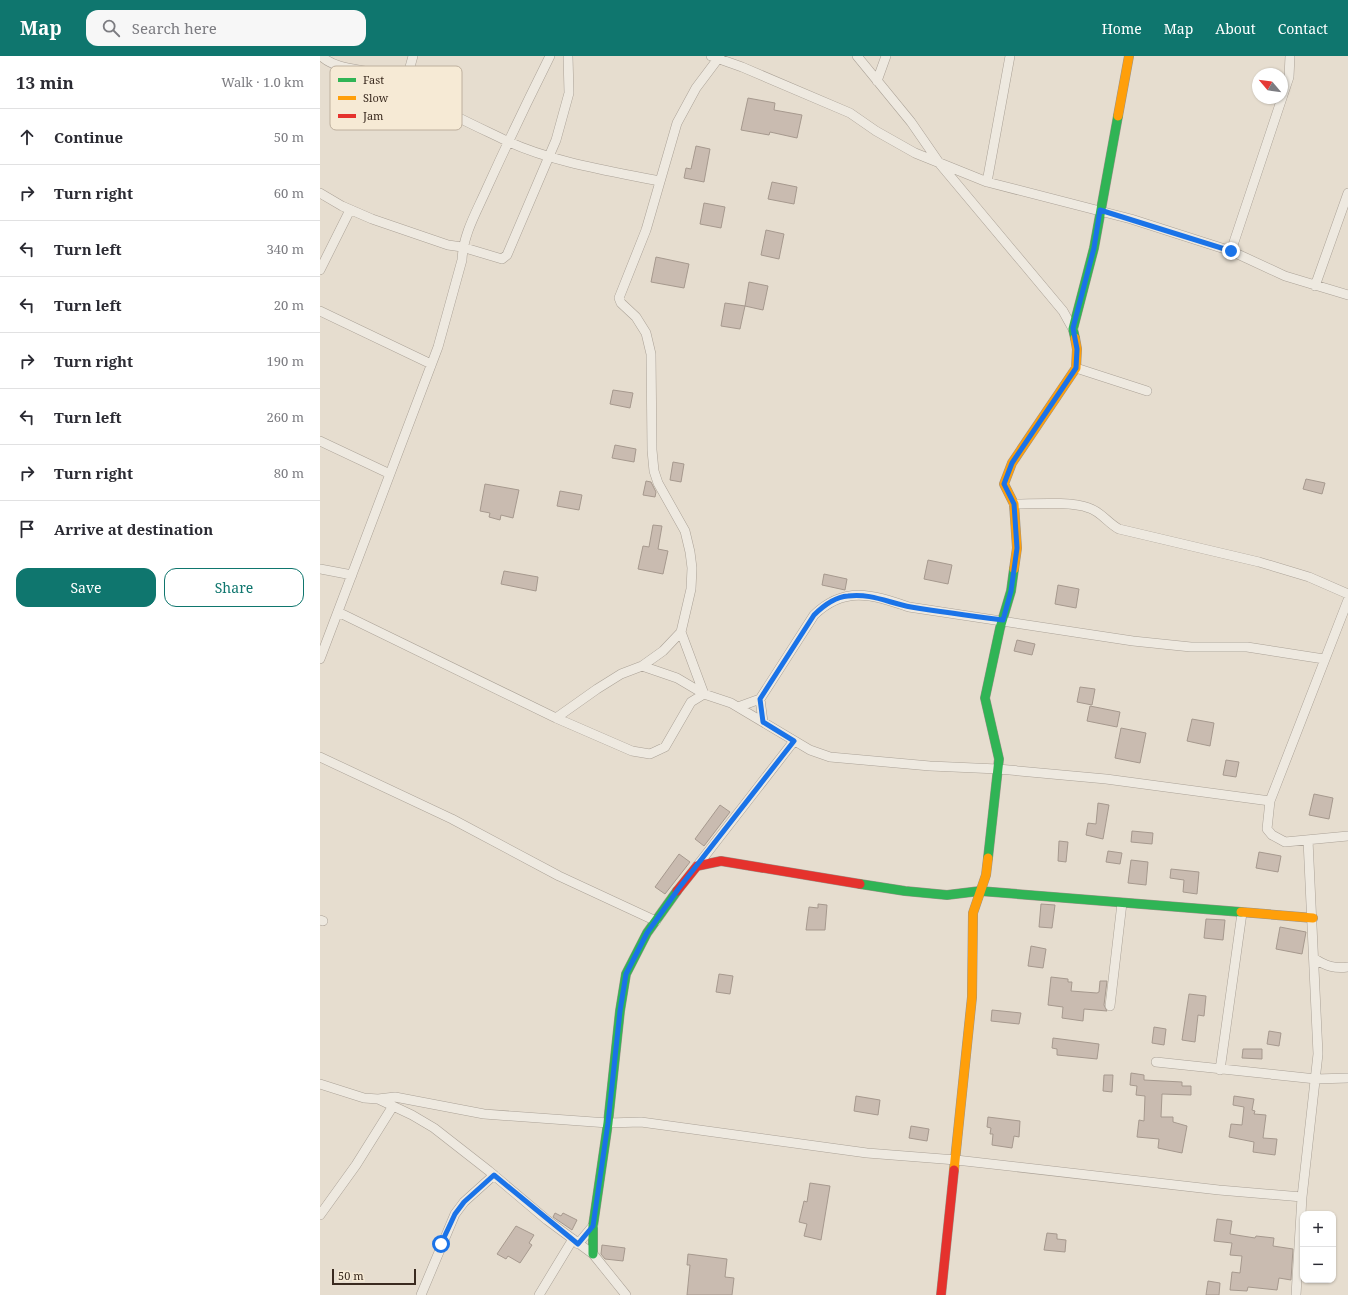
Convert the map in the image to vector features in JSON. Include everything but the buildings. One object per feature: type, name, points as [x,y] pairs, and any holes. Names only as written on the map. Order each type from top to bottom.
[{"type":"street","points":[[321,56],[339,66]]},
{"type":"street","points":[[410,66],[413,56]]},
{"type":"street","points":[[320,659],[431,364],[462,260],[462,247],[508,142],[550,56]]},
{"type":"street","points":[[320,193],[350,210],[448,245],[462,247],[497,258],[502,258],[507,255],[556,140],[569,94],[568,56]]},
{"type":"street","points":[[857,56],[911,122],[940,164],[1063,311],[1073,328],[1077,349],[1076,368],[1012,463],[1005,476],[1004,484],[1014,504],[1017,548],[1011,591],[987,683],[985,698],[997,746],[998,769],[986,875],[973,913],[972,997],[941,1295]]},
{"type":"street","points":[[877,81],[886,56]]},
{"type":"street","points":[[987,182],[1010,56]]},
{"type":"street","points":[[1073,328],[1094,248],[1129,56]]},
{"type":"street","points":[[1231,251],[1289,77],[1290,56]]},
{"type":"street","points":[[556,718],[621,674],[642,666],[663,651],[681,632],[691,589],[692,568],[690,552],[685,531],[658,483],[654,471],[652,450],[653,372],[651,354],[646,333],[636,317],[621,303],[619,298],[646,230],[677,123],[696,88],[716,57],[850,113],[883,135],[915,153],[987,182],[1100,210],[1231,251],[1285,276],[1348,295]]},
{"type":"street","points":[[462,118],[508,142],[549,156],[594,168],[659,181]]},
{"type":"street","points":[[1315,286],[1348,194]]},
{"type":"street","points":[[320,270],[350,210]]},
{"type":"street","points":[[320,311],[431,364]]},
{"type":"street","points":[[1076,368],[1148,391]]},
{"type":"street","points":[[320,441],[390,474]]},
{"type":"street","points":[[1014,504],[1073,505],[1090,508],[1110,524],[1119,529],[1259,562],[1309,577],[1348,594]]},
{"type":"street","points":[[320,569],[352,575]]},
{"type":"street","points":[[738,707],[760,699],[814,615],[822,606],[846,596],[877,596],[909,606],[1133,641],[1191,647],[1247,647],[1324,659]]},
{"type":"street","points":[[1348,600],[1270,801],[1267,829],[1272,835],[1285,842],[1348,836]]},
{"type":"street","points":[[338,612],[556,718],[632,751],[650,754],[665,747],[691,702],[704,694]]},
{"type":"street","points":[[681,632],[704,694]]},
{"type":"street","points":[[642,666],[677,678],[704,694],[738,707],[810,750],[836,758],[930,766],[998,769],[1106,779],[1270,801]]},
{"type":"street","points":[[760,699],[763,722]]},
{"type":"street","points":[[593,1254],[593,1226],[608,1123],[620,1011],[626,974],[656,921],[682,883],[697,866],[794,741]]},
{"type":"street","points":[[320,757],[452,819],[565,879],[656,921]]},
{"type":"street","points":[[1296,1295],[1302,1197],[1318,1054],[1315,959],[1308,840]]},
{"type":"street","points":[[697,866],[721,861],[933,894],[961,895],[980,891],[1313,918]]},
{"type":"street","points":[[1110,1006],[1122,903]]},
{"type":"street","points":[[1220,1070],[1242,913]]},
{"type":"street","points":[[1315,959],[1325,966],[1338,968],[1348,967]]},
{"type":"street","points":[[1156,1062],[1316,1079],[1348,1078]]},
{"type":"street","points":[[320,1084],[349,1094],[378,1099],[434,1128],[575,1242],[593,1254],[626,1295]]},
{"type":"street","points":[[378,1099],[395,1097],[417,1100],[484,1114],[608,1123],[641,1122],[867,1153],[956,1160],[1218,1190],[1302,1197]]},
{"type":"street","points":[[405,1112],[417,1100]]},
{"type":"street","points":[[320,1215],[356,1164],[393,1106]]},
{"type":"street","points":[[421,1295],[455,1214],[464,1202],[494,1175]]},
{"type":"street","points":[[539,1295],[575,1242],[593,1226]]},
{"type":"traffic: fast","points":[[1075,338],[1073,329],[1094,248],[1118,116]]},
{"type":"traffic: fast","points":[[988,858],[999,759],[985,698],[1000,628],[1011,591],[1014,569]]},
{"type":"traffic: fast","points":[[860,884],[905,891],[947,895],[980,891],[1241,912]]},
{"type":"traffic: fast","points":[[593,1254],[593,1226],[608,1123],[620,1011],[626,974],[647,933],[677,891]]},
{"type":"traffic: slow","points":[[1118,116],[1129,56]]},
{"type":"traffic: slow","points":[[1014,569],[1017,548],[1014,504],[1004,484],[1012,463],[1076,368],[1077,349],[1075,338]]},
{"type":"traffic: slow","points":[[954,1170],[972,997],[973,913],[986,875],[988,858]]},
{"type":"traffic: slow","points":[[1241,912],[1313,918]]},
{"type":"traffic: jam","points":[[677,891],[697,866],[721,861],[860,884]]},
{"type":"traffic: jam","points":[[941,1295],[954,1170]]},
{"type":"route","points":[[441,1244],[455,1214],[464,1202],[494,1175],[578,1244],[593,1226],[608,1123],[619,1032],[620,1011],[626,974],[647,933],[686,878],[697,866],[794,741],[763,722],[760,699],[807,623],[822,606],[833,600],[846,596],[877,596],[909,606],[1003,620],[1011,591],[1017,548],[1014,504],[1004,484],[1005,476],[1012,463],[1076,368],[1077,349],[1073,328],[1094,248],[1100,210],[1164,229],[1196,242],[1231,251]]}]
